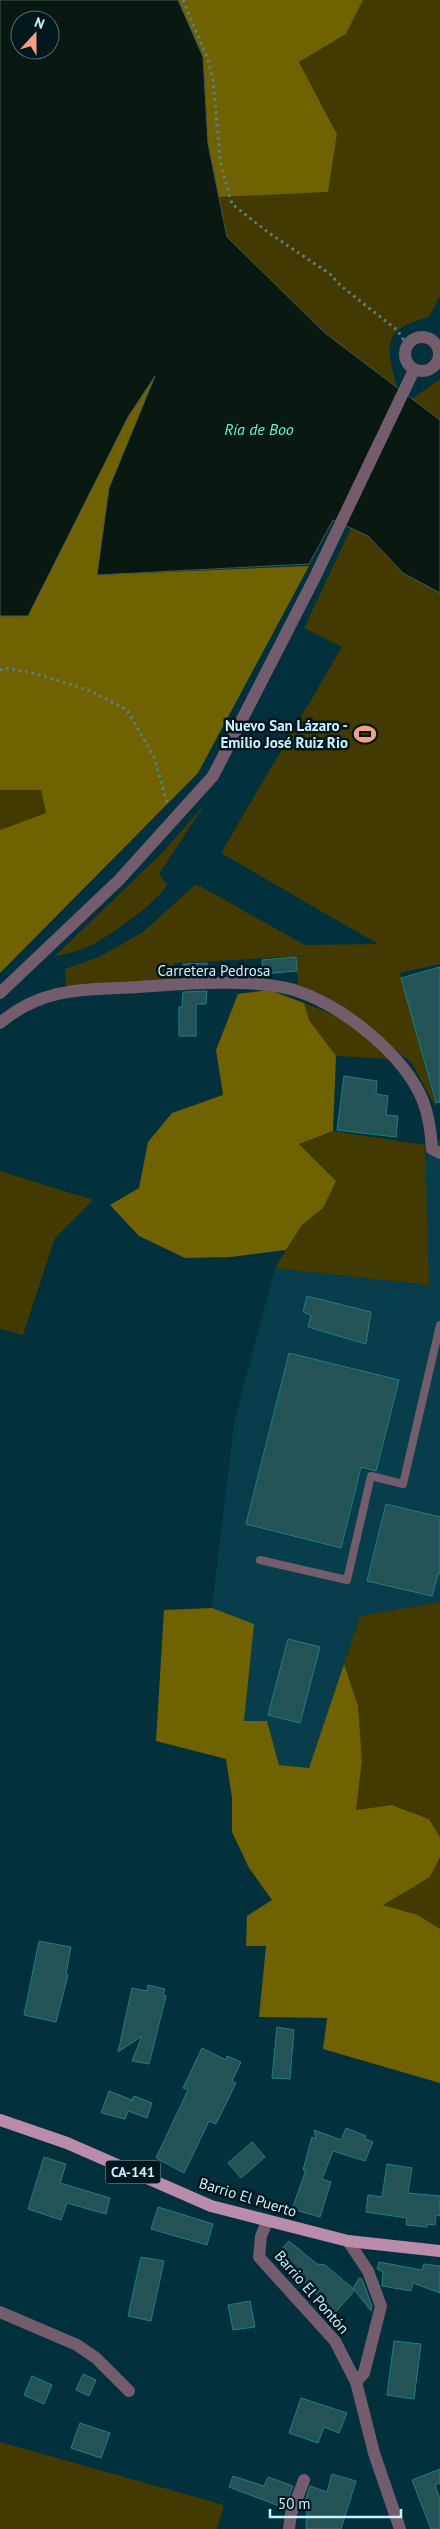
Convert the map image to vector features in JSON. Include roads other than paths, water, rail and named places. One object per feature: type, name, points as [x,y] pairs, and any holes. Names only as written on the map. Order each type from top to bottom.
[{"type":"main road","name":"Barrio El Puerto","points":[[0,2120],[67,2143],[210,2206],[348,2241],[440,2252]]},
{"type":"street","points":[[422,336],[430,339],[437,345],[439,354],[436,365],[424,372],[414,370],[408,365],[404,355],[406,345],[415,337],[422,336]]},
{"type":"street","points":[[0,993],[119,880],[213,776],[316,576],[414,370]]},
{"type":"street","name":"Carretera Pedrosa","points":[[0,1023],[30,1003],[60,992],[178,984],[257,984],[293,989],[320,1000],[362,1028],[403,1066],[423,1101],[431,1131],[432,1149],[440,1153]]},
{"type":"street","name":"Barrio El Pontón","points":[[267,2222],[260,2236],[259,2257],[335,2341],[356,2382],[374,2454],[400,2529]]},
{"type":"street","points":[[348,2241],[368,2271],[381,2306],[364,2373],[356,2382]]},
{"type":"street","points":[[0,2312],[77,2345],[96,2358],[130,2391]]},
{"type":"street","points":[[289,2529],[291,2514],[304,2480]]},
{"type":"lane","points":[[260,1560],[348,1580],[371,1476],[403,1484],[440,1325]]},
{"type":"water","name":"Ría de Boo","points":[[0,0],[178,0],[203,57],[208,144],[227,237],[325,333],[440,420],[440,593],[403,573],[368,536],[333,520],[309,564],[97,575],[109,488],[155,376],[128,417],[28,616],[0,616]]},
{"type":"place","name":"Nuevo San Lázaro - Emilio José Ruiz Rio","points":[[365,734]]}]
